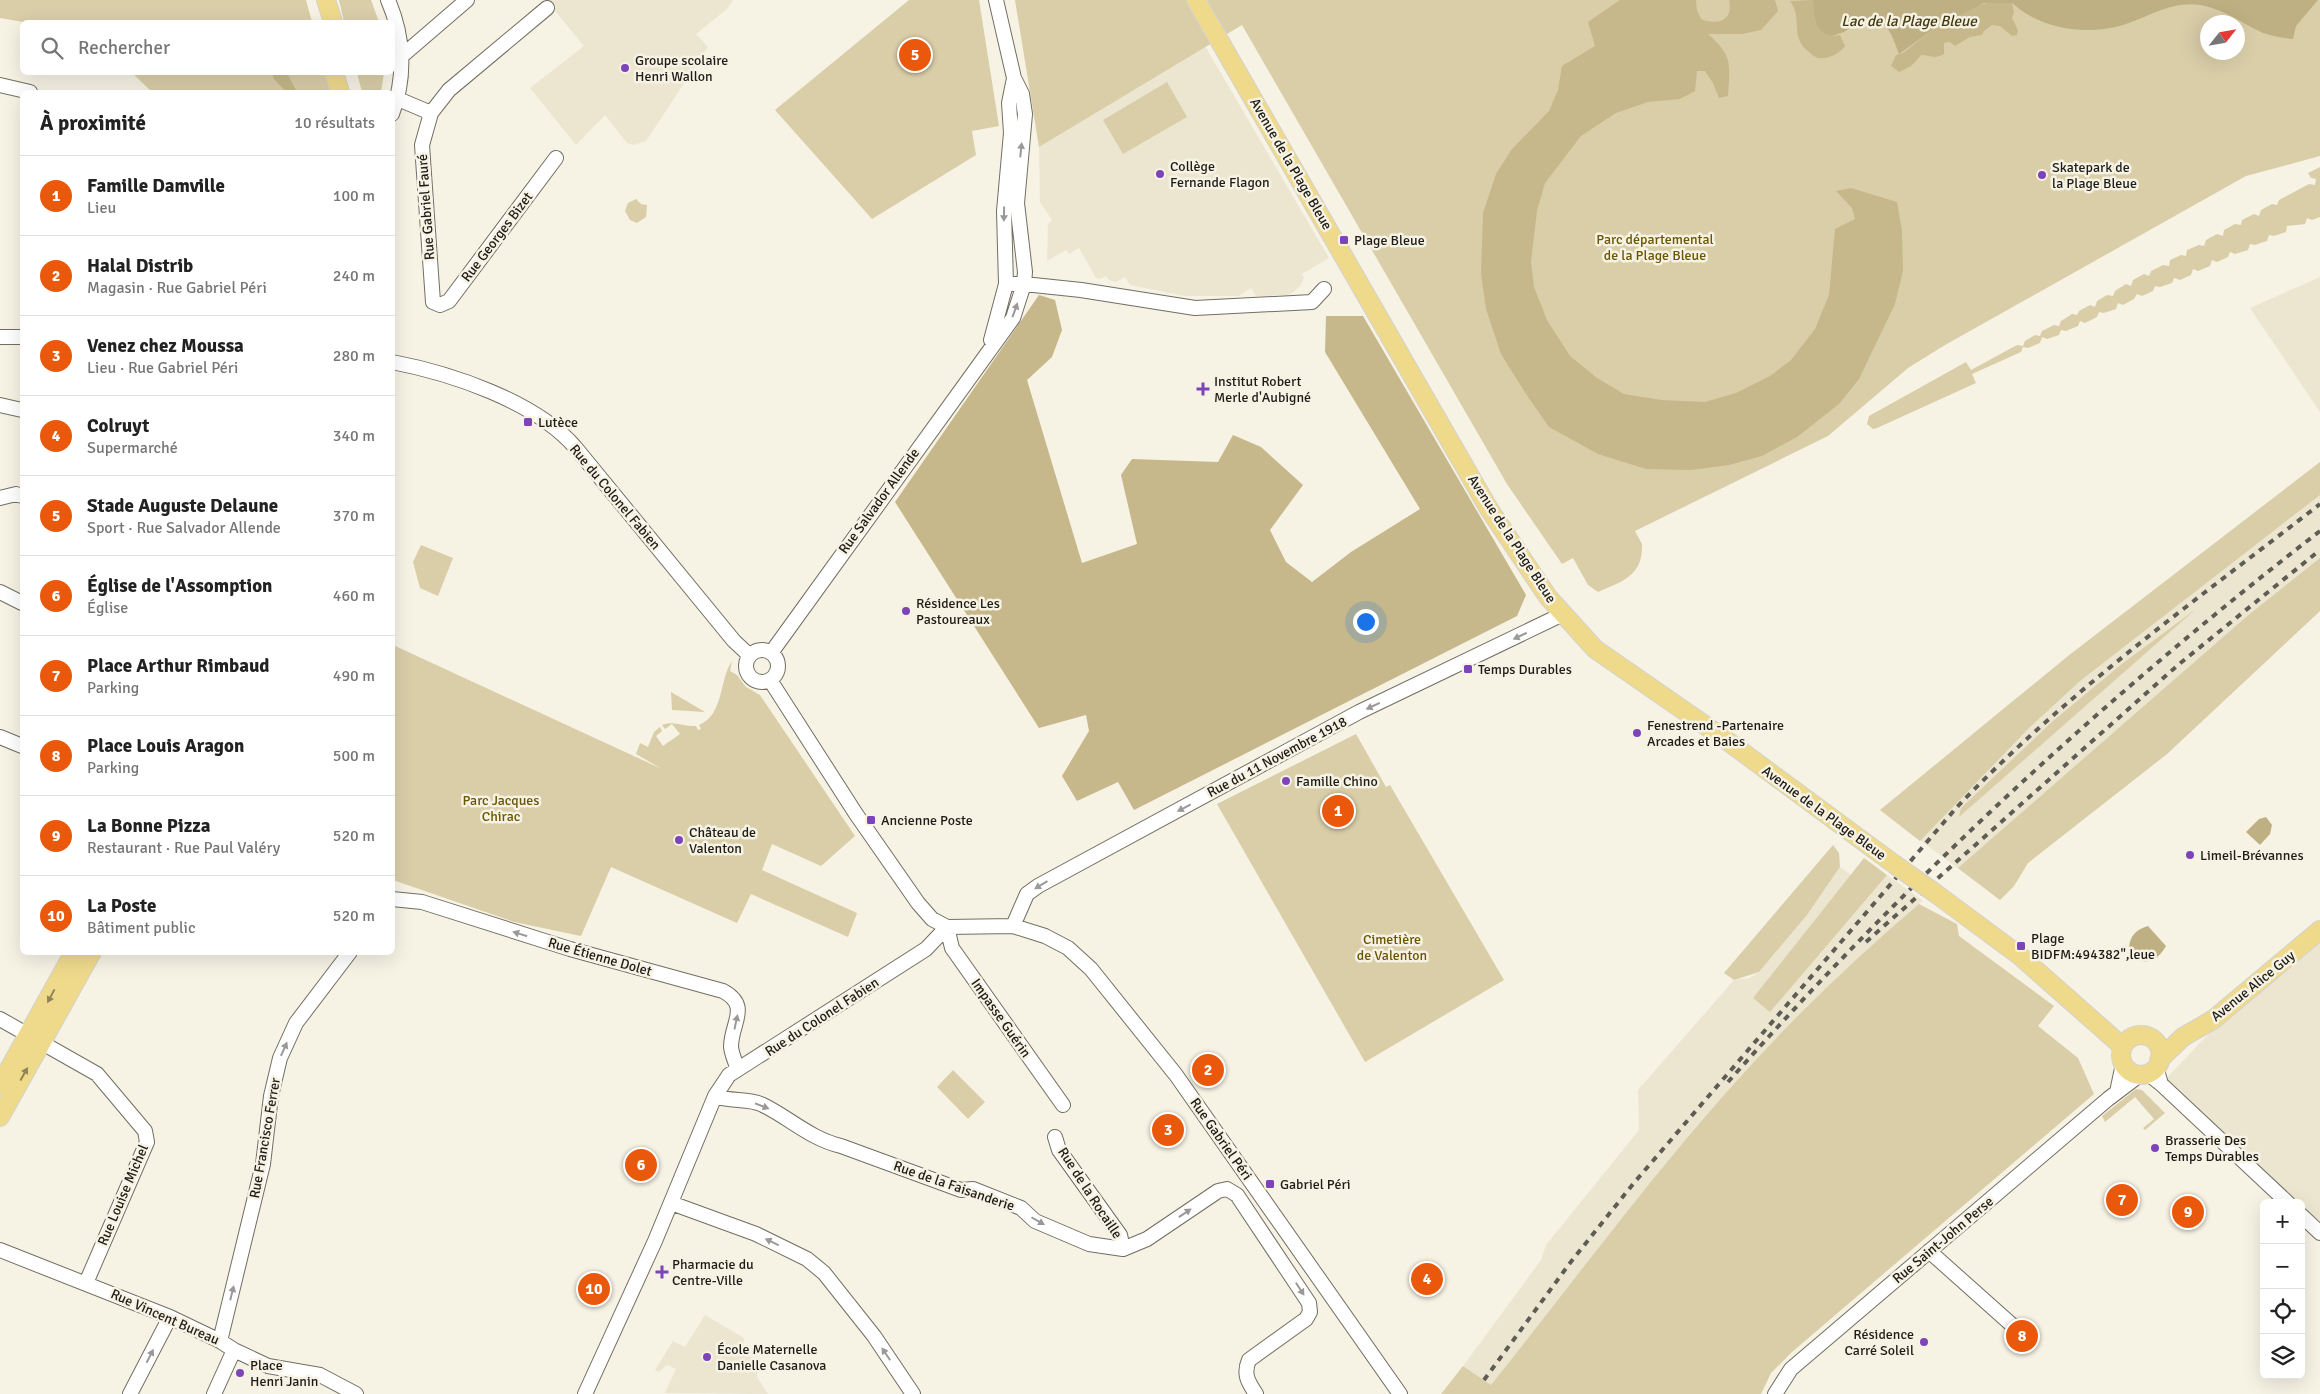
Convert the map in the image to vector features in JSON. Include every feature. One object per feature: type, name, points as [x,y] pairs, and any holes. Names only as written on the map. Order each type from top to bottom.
[{"type":"main road","points":[[319,0],[324,20]]},
{"type":"main road","points":[[326,0],[332,20]]},
{"type":"main road","name":"Avenue de la Plage Bleue","points":[[1196,0],[1490,509],[1548,597],[1563,614],[1595,649],[1722,737],[2016,953],[2125,1050]]},
{"type":"main road","points":[[335,75],[339,90]]},
{"type":"main road","points":[[347,75],[351,90]]},
{"type":"main road","name":"Avenue Alice Guy","points":[[2153,1072],[2183,1037],[2214,1019],[2320,930]]},
{"type":"main road","points":[[0,1117],[73,955]]},
{"type":"main road","points":[[0,1085],[36,1037],[90,955]]},
{"type":"main road","points":[[2142,1035],[2153,1040],[2160,1050],[2153,1072],[2131,1072],[2125,1050],[2142,1035]]},
{"type":"main road","name":"Avenue Alice Guy","points":[[2153,1040],[2183,1037]]},
{"type":"street","points":[[388,0],[394,13],[403,55],[398,99],[395,106]]},
{"type":"street","points":[[403,55],[467,0]]},
{"type":"street","name":"Rue Salvador Allende","points":[[771,653],[988,350],[1013,318],[1024,284],[1024,250],[1017,203],[1025,114],[1022,94],[1014,78],[996,0]]},
{"type":"street","name":"Rue Gabriel Fauré","points":[[433,302],[422,145],[431,113],[449,90],[547,8]]},
{"type":"street","name":"Rue Salvador Allende","points":[[988,350],[1006,284],[1004,211],[1011,133],[1008,103],[1014,78]]},
{"type":"street","points":[[0,85],[21,90]]},
{"type":"street","points":[[398,99],[431,113]]},
{"type":"street","name":"Rue Georges Bizet","points":[[433,302],[440,305],[449,301],[556,158]]},
{"type":"street","points":[[1006,284],[1024,284],[1128,296],[1195,308],[1312,302],[1324,289]]},
{"type":"street","points":[[0,337],[20,337]]},
{"type":"street","name":"Rue du Colonel Fabien","points":[[395,363],[460,381],[496,395],[530,412],[572,443],[734,641],[749,656]]},
{"type":"street","points":[[0,404],[20,409]]},
{"type":"street","points":[[0,498],[16,494],[20,495]]},
{"type":"street","points":[[0,592],[20,602]]},
{"type":"street","name":"Rue du 11 Novembre 1918","points":[[1013,926],[1027,894],[1038,886],[1359,712],[1563,614]]},
{"type":"street","points":[[760,650],[771,653],[778,662],[778,667],[777,672],[770,680],[758,682],[749,676],[746,666],[749,656],[760,650]]},
{"type":"street","points":[[770,680],[856,814],[914,897],[932,919],[947,927]]},
{"type":"street","points":[[0,737],[20,745]]},
{"type":"street","name":"Rue Étienne Dolet","points":[[395,899],[422,902],[576,950],[723,991],[733,996],[738,1004],[731,1046],[738,1069]]},
{"type":"street","name":"Rue Gabriel Péri","points":[[947,927],[1013,926],[1045,936],[1068,948],[1091,969],[1176,1075],[1400,1394]]},
{"type":"street","name":"Rue du Colonel Fabien","points":[[585,1394],[671,1203],[715,1096],[729,1075],[901,966],[926,949],[947,927]]},
{"type":"street","name":"Impasse Guérin","points":[[947,927],[952,948],[1063,1105]]},
{"type":"street","name":"Rue Francisco Ferrer","points":[[220,1340],[263,1164],[272,1096],[280,1058],[296,1023],[348,955]]},
{"type":"street","name":"Rue Louise Michel","points":[[0,1019],[36,1037],[97,1074],[145,1131],[147,1142],[86,1283]]},
{"type":"street","points":[[2117,1092],[2125,1050]]},
{"type":"street","points":[[2153,1072],[2284,1199]]},
{"type":"street","name":"Rue Saint-John Perse","points":[[1775,1394],[1791,1369],[1929,1251],[2117,1092],[2153,1072]]},
{"type":"street","name":"Rue de la Faisanderie","points":[[715,1096],[725,1100],[762,1104],[823,1142],[841,1146],[961,1190],[973,1190],[1021,1208],[1035,1222],[1089,1244],[1123,1249]]},
{"type":"street","name":"Rue de la Rocaille","points":[[1056,1137],[1059,1150],[1120,1234],[1123,1249]]},
{"type":"street","points":[[1123,1249],[1147,1239],[1218,1191],[1227,1189],[1237,1195],[1309,1303],[1310,1312],[1306,1319],[1249,1360],[1245,1370],[1248,1383],[1256,1394]]},
{"type":"street","points":[[671,1203],[756,1234],[807,1259],[842,1293],[913,1394]]},
{"type":"street","points":[[2305,1219],[2320,1233]]},
{"type":"street","points":[[1273,1247],[1289,1236]]},
{"type":"street","name":"Rue Vincent Bureau","points":[[0,1250],[170,1317],[220,1340],[234,1350],[268,1366],[320,1376],[356,1394]]},
{"type":"street","points":[[1929,1251],[2012,1324]]},
{"type":"street","points":[[130,1394],[170,1317]]},
{"type":"street","points":[[214,1394],[234,1350]]},
{"type":"shaded area","name":"Groupe scolaire Henri Wallon","points":[[546,0],[733,0],[727,9],[696,34],[708,47],[646,141],[634,145],[627,143],[605,115],[576,145],[530,88],[584,46]]},
{"type":"shaded area","points":[[1620,0],[1696,0],[1697,10],[1701,19],[1712,22],[1726,17],[1729,13],[1729,0],[1775,0],[1778,11],[1761,30],[1742,34],[1708,34],[1722,48],[1728,61],[1728,96],[1719,98],[1713,83],[1705,71],[1697,71],[1695,91],[1680,99],[1648,102],[1616,113],[1581,136],[1545,183],[1537,211],[1531,262],[1534,287],[1547,320],[1570,356],[1597,378],[1624,394],[1661,400],[1705,402],[1736,393],[1770,376],[1791,360],[1815,329],[1829,295],[1835,229],[1855,219],[1852,208],[1836,191],[1851,188],[1897,202],[1902,231],[1903,271],[1895,304],[1859,379],[1839,404],[1797,437],[1762,456],[1729,465],[1691,470],[1646,469],[1598,454],[1549,427],[1501,354],[1486,309],[1481,274],[1483,213],[1496,174],[1512,149],[1549,111],[1558,90],[1562,66],[1595,46],[1588,22]]},
{"type":"shaded area","points":[[1813,0],[1815,22],[1832,36],[1840,35],[1845,46],[1838,53],[1830,57],[1815,57],[1803,47],[1798,34],[1796,15],[1790,1]]},
{"type":"shaded area","points":[[2001,1],[2012,3],[2014,12],[2012,18],[2018,30],[2017,35],[2012,36],[2000,26],[1992,25],[1982,35],[1970,37],[1955,46],[1950,42],[1944,43],[1944,54],[1940,56],[1921,55],[1911,65],[1899,72],[1891,66],[1896,55],[1903,53],[1948,20],[1974,7]]},
{"type":"shaded area","name":"Collège Fernande Flagon","points":[[1205,46],[1329,258],[1302,274],[1304,278],[1300,286],[1292,293],[1287,295],[1256,296],[1251,288],[1239,296],[1185,296],[1130,285],[1125,277],[1116,282],[1109,280],[1106,276],[1100,279],[1096,278],[1079,248],[1069,254],[1066,250],[1047,261],[1048,224],[1052,220],[1040,202],[1039,147]]},
{"type":"shaded area","points":[[273,75],[288,75],[296,90],[284,90]]},
{"type":"shaded area","points":[[2320,277],[2320,412],[2250,308]]},
{"type":"shaded area","points":[[1039,295],[1055,300],[1062,330],[1052,357],[1027,380],[1082,563],[1137,544],[1121,475],[1132,459],[1218,462],[1233,435],[1261,447],[1303,485],[1270,530],[1286,562],[1312,582],[1351,552],[1420,509],[1325,352],[1326,316],[1363,316],[1526,595],[1517,616],[1134,810],[1118,782],[1077,801],[1062,776],[1089,731],[1086,715],[1039,728],[895,502]]},
{"type":"shaded area","points":[[2320,462],[2320,611],[2167,754],[2028,863],[2014,886],[2000,900],[1880,810],[2157,588]]},
{"type":"shaded area","points":[[1840,867],[1851,875],[1859,892],[1867,898],[1887,875],[1923,901],[1919,904],[1923,906],[1503,1394],[1463,1366],[1541,1260],[1546,1245],[1639,1130],[1638,1090],[1734,980],[1750,978],[1759,972],[1807,915]]},
{"type":"shaded area","points":[[2320,930],[2320,1227],[2305,1214],[2305,1199],[2290,1199],[2161,1084],[2251,989]]},
{"type":"shaded area","name":"École Maternelle Danielle Casanova","points":[[705,1315],[744,1338],[743,1353],[758,1361],[757,1377],[768,1394],[665,1393],[676,1369],[667,1365],[659,1372],[655,1370],[673,1341],[685,1347]]},
{"type":"green space","points":[[0,0],[306,0],[311,20],[20,21],[0,18]]},
{"type":"green space","points":[[339,0],[371,0],[378,20],[344,20]]},
{"type":"green space","points":[[909,0],[979,0],[999,126],[972,131],[976,155],[872,219],[775,110]]},
{"type":"green space","name":"Parc départemental de la Plage Bleue","points":[[1015,0],[2320,0],[2320,156],[2246,176],[1945,345],[1908,368],[1828,436],[1635,531],[1642,544],[1639,563],[1635,570],[1630,576],[1598,592],[1588,585],[1573,558],[1562,564],[1507,484],[1242,25],[1039,147]]},
{"type":"green space","points":[[134,75],[326,75],[329,90],[150,90]]},
{"type":"green space","points":[[358,75],[384,75],[381,90],[361,90]]},
{"type":"green space","points":[[1167,82],[1187,117],[1123,154],[1103,120]]},
{"type":"green space","points":[[2320,167],[2320,217],[2312,220],[2307,218],[2305,224],[2287,226],[2286,232],[2274,236],[2269,235],[2267,241],[2255,245],[2250,244],[2248,250],[2235,254],[2230,252],[2228,257],[2217,262],[2212,260],[2210,266],[2198,271],[2193,269],[2191,275],[2180,280],[2174,278],[2172,283],[2160,287],[2155,286],[2153,291],[2142,296],[2137,294],[2134,299],[2123,305],[2118,303],[2116,309],[2104,313],[2099,312],[2097,317],[2085,323],[2080,321],[2078,326],[2066,331],[2061,330],[2059,335],[2047,339],[2042,337],[2040,343],[2028,348],[2023,347],[2021,352],[1972,374],[1976,383],[1877,428],[1873,429],[1867,424],[1869,416],[1966,362],[1971,370],[2017,345],[2023,346],[2025,341],[2035,335],[2040,336],[2042,331],[2054,325],[2059,326],[2061,321],[2072,314],[2077,315],[2079,311],[2090,305],[2095,307],[2097,301],[2107,295],[2113,296],[2115,291],[2126,284],[2131,286],[2133,280],[2144,274],[2149,276],[2151,271],[2163,265],[2169,266],[2170,260],[2181,255],[2186,256],[2187,250],[2199,245],[2204,246],[2206,240],[2217,234],[2223,236],[2224,230],[2235,224],[2241,225],[2242,220],[2254,214],[2259,216],[2261,210],[2272,204],[2277,205],[2279,200],[2309,184],[2315,185],[2316,179],[2311,178],[2308,173]]},
{"type":"green space","points":[[636,199],[641,204],[647,205],[646,217],[637,223],[630,220],[625,211],[628,203]]},
{"type":"green space","points":[[2320,462],[2320,495],[2080,681],[2029,728],[1920,841],[1880,810],[2068,656]]},
{"type":"green space","points":[[421,545],[453,558],[438,596],[420,588],[413,562]]},
{"type":"green space","points":[[2320,558],[2320,611],[2167,754],[2028,863],[2014,886],[2000,900],[1958,868],[2246,617]]},
{"type":"green space","points":[[2196,609],[1959,817],[1961,808],[2053,721],[2123,663]]},
{"type":"green space","name":"Parc Jacques Chirac","points":[[395,646],[662,769],[636,754],[640,743],[648,747],[654,732],[660,727],[662,731],[656,736],[663,746],[680,734],[672,724],[665,729],[662,725],[666,724],[675,723],[696,726],[698,730],[701,729],[699,725],[707,720],[717,705],[732,661],[730,671],[737,675],[746,687],[760,695],[855,836],[821,866],[772,844],[762,870],[857,913],[848,937],[751,894],[737,923],[611,867],[581,936],[514,922],[395,881]]},
{"type":"green space","points":[[671,692],[705,712],[672,710]]},
{"type":"green space","name":"Cimetière de Valenton","points":[[1356,734],[1386,787],[1390,785],[1504,980],[1365,1062],[1217,804]]},
{"type":"green space","points":[[1833,845],[1839,853],[1840,867],[1807,915],[1759,972],[1734,980],[1724,973]]},
{"type":"green space","points":[[1864,858],[1887,875],[1770,1012],[1753,998]]},
{"type":"green space","points":[[1919,904],[1957,924],[1959,936],[2054,1006],[2038,1026],[2078,1058],[2094,1094],[1792,1352],[1771,1373],[1761,1394],[1441,1394],[1463,1366],[1491,1385],[1671,1157],[1747,1069],[1835,979]]},
{"type":"green space","points":[[953,1070],[985,1102],[968,1119],[937,1087]]},
{"type":"green space","points":[[2136,1089],[2142,1090],[2165,1113],[2145,1130],[2143,1128],[2154,1119],[2135,1097],[2105,1122],[2102,1116]]},
{"type":"water","name":"Lac de la Plage Bleue","points":[[1813,0],[2318,0],[2296,26],[2293,39],[2263,33],[2245,24],[2245,15],[2228,15],[2200,5],[2179,5],[2160,10],[2123,25],[2094,30],[2079,30],[2064,28],[2036,19],[2012,3],[1984,3],[1938,26],[1899,54],[1888,29],[1879,21],[1864,18],[1844,32],[1832,36],[1821,31],[1818,27]]},
{"type":"water","points":[[2266,817],[2272,825],[2270,834],[2260,845],[2246,832],[2259,819]]},
{"type":"water","points":[[2148,926],[2166,946],[2153,960],[2142,961],[2133,955],[2129,948],[2134,934]]},
{"type":"railway","points":[[1484,1380],[1570,1263],[1633,1184],[1957,807],[1999,765],[2087,686],[2179,612],[2320,504]]},
{"type":"railway","points":[[1728,1082],[1866,934],[2011,793],[2162,659],[2320,531]]},
{"type":"railway","points":[[1866,942],[2178,665],[2320,550]]},
{"type":"place","name":"Stade Auguste Delaune","points":[[915,55]]},
{"type":"place","name":"Groupe scolaire Henri Wallon","points":[[625,68]]},
{"type":"place","name":"Collège Fernande Flagon","points":[[1160,174]]},
{"type":"place","name":"Skatepark de la Plage Bleue","points":[[2042,175]]},
{"type":"place","name":"Plage Bleue","points":[[1344,240]]},
{"type":"place","name":"Institut Robert Merle d'Aubigné","points":[[1203,389]]},
{"type":"place","name":"Lutèce","points":[[528,422]]},
{"type":"place","name":"Résidence Les Pastoureaux","points":[[906,611]]},
{"type":"place","name":"Temps Durables","points":[[1468,669]]},
{"type":"place","name":"Fenestrend -Partenaire Arcades et Baies","points":[[1637,733]]},
{"type":"place","name":"Famille Chino","points":[[1286,781]]},
{"type":"place","name":"Famille Damville","points":[[1338,811]]},
{"type":"place","name":"Ancienne Poste","points":[[871,820]]},
{"type":"place","name":"Château de Valenton","points":[[679,840]]},
{"type":"place","name":"Limeil-Brévannes","points":[[2190,855]]},
{"type":"place","name":"Plage BIDFM:494382\",leue","points":[[2021,946]]},
{"type":"place","name":"Halal Distrib","points":[[1208,1070]]},
{"type":"place","name":"Venez chez Moussa","points":[[1168,1130]]},
{"type":"place","name":"Brasserie Des Temps Durables","points":[[2155,1148]]},
{"type":"place","name":"Église de l'Assomption","points":[[641,1165]]},
{"type":"place","name":"Gabriel Péri","points":[[1270,1184]]},
{"type":"place","name":"Place Arthur Rimbaud","points":[[2122,1200]]},
{"type":"place","name":"La Bonne Pizza","points":[[2188,1212]]},
{"type":"place","name":"Pharmacie du Centre-Ville","points":[[662,1272]]},
{"type":"place","name":"Colruyt","points":[[1427,1279]]},
{"type":"place","name":"La Poste","points":[[594,1289]]},
{"type":"place","name":"Place Louis Aragon","points":[[2022,1336]]},
{"type":"place","name":"Résidence Carré Soleil","points":[[1924,1342]]},
{"type":"place","name":"École Maternelle Danielle Casanova","points":[[707,1357]]},
{"type":"place","name":"Place Henri Janin","points":[[240,1373]]}]
